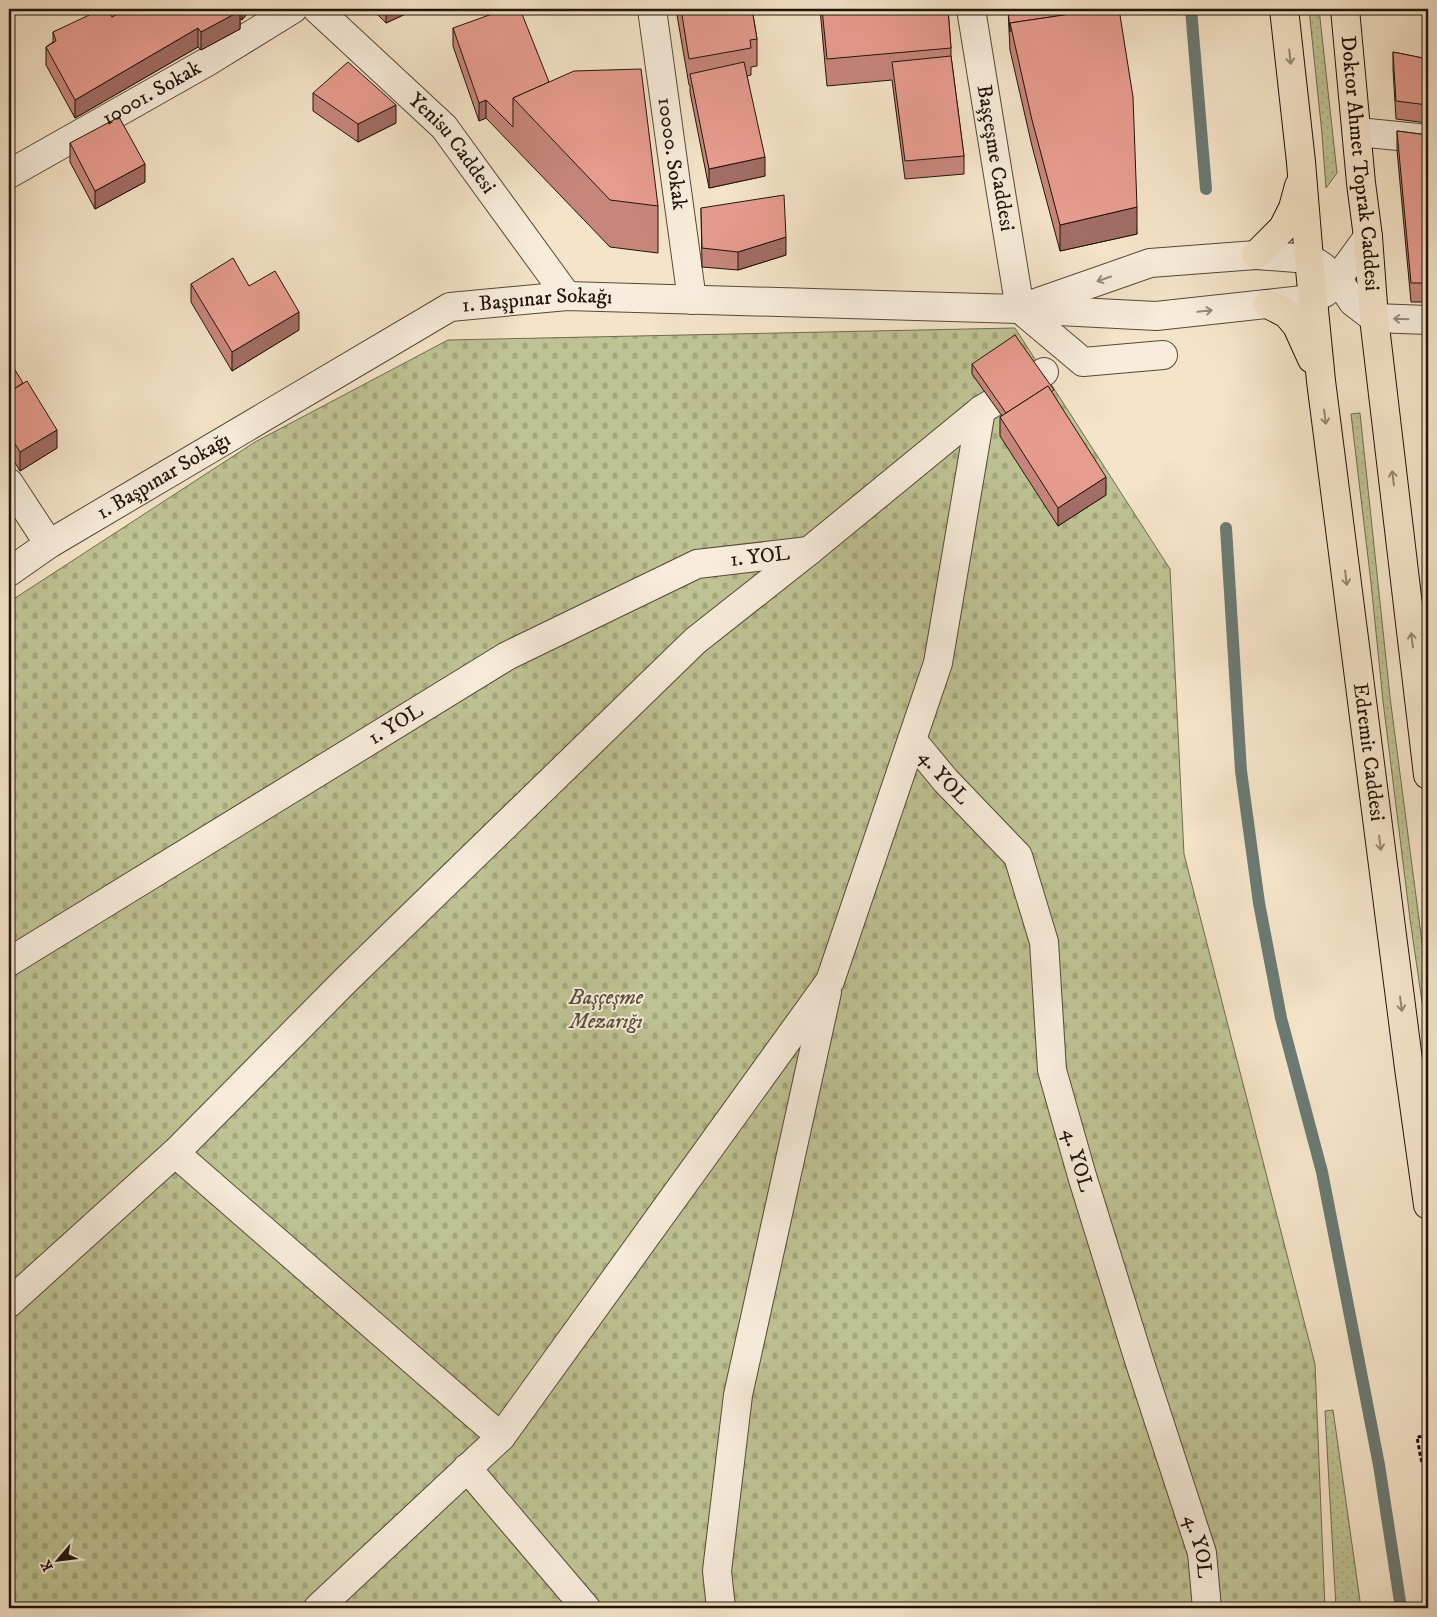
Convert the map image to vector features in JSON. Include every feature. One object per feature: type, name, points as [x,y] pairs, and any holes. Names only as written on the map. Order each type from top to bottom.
[{"type":"highway","points":[[1284,9],[1301,162],[1312,298]]},
{"type":"highway","name":"Doktor Ahmet Toprak Caddesi","points":[[1345,9],[1358,132],[1361,183],[1368,237],[1374,318]]},
{"type":"highway","points":[[1256,255],[1283,228],[1293,208],[1298,189],[1301,162]]},
{"type":"highway","name":"Edremit Caddesi","points":[[1312,298],[1321,381],[1428,1205]]},
{"type":"highway","points":[[1268,304],[1287,314],[1297,326],[1321,381]]},
{"type":"highway","points":[[1374,318],[1428,775]]},
{"type":"street","name":"10001. Sokak","points":[[9,174],[207,62],[293,9]]},
{"type":"street","name":"Yenisu Caddesi","points":[[317,9],[444,127],[567,296]]},
{"type":"street","name":"10000. Sokak","points":[[652,9],[692,300]]},
{"type":"street","name":"Başçeşme Caddesi","points":[[971,9],[1020,309]]},
{"type":"street","points":[[1358,132],[1428,139]]},
{"type":"street","points":[[1312,298],[1324,293],[1338,280],[1368,237]]},
{"type":"street","points":[[1020,309],[1150,263],[1256,255],[1309,259],[1323,267],[1338,280],[1353,302],[1374,318],[1428,320]]},
{"type":"street","name":"1. Başpınar Sokağı","points":[[9,572],[50,544],[450,307],[567,296],[1020,309],[1156,316],[1312,298]]},
{"type":"street","points":[[1020,309],[1083,362],[1163,355]]},
{"type":"street","points":[[9,1303],[175,1154],[345,981],[695,641],[809,551],[981,410],[1044,372]]},
{"type":"street","points":[[721,1608],[717,1571],[738,1395],[830,981],[938,663],[981,410]]},
{"type":"street","points":[[9,482],[50,544]]},
{"type":"street","name":"1. YOL","points":[[9,962],[507,656],[697,564],[809,551]]},
{"type":"street","name":"4. YOL","points":[[912,740],[946,781],[1018,856],[1044,942],[1052,1070],[1082,1176],[1139,1360],[1202,1553],[1207,1608]]},
{"type":"street","points":[[318,1608],[501,1437],[830,981]]},
{"type":"street","points":[[175,1154],[501,1437]]},
{"type":"street","points":[[467,1468],[586,1608]]},
{"type":"path","points":[[1428,1436],[1417,1437],[1421,1459],[1428,1478]]},
{"type":"green space","points":[[1309,9],[1319,9],[1337,173],[1326,188],[1322,134]]},
{"type":"green space","name":"Başçeşme Mezarığı","points":[[1015,328],[1170,569],[1184,854],[1315,1364],[1325,1608],[9,1608],[9,602],[255,442],[448,340]]},
{"type":"green space","points":[[1360,413],[1390,697],[1428,988],[1428,1043],[1410,919],[1383,701],[1351,414]]},
{"type":"green space","points":[[1333,1410],[1361,1608],[1336,1608],[1325,1411]]},
{"type":"building","points":[[102,9],[107,9],[112,17],[118,14],[115,9],[238,9],[240,11],[201,32],[198,28],[75,100],[46,47],[56,41],[53,32]]},
{"type":"building","points":[[381,9],[397,9],[386,14]]},
{"type":"building","points":[[506,9],[520,9],[549,82],[513,98],[513,127],[486,100],[479,103],[453,28]]},
{"type":"building","points":[[681,9],[752,9],[757,39],[750,40],[751,48],[689,59]]},
{"type":"building","points":[[822,9],[948,9],[951,48],[827,59]]},
{"type":"building","points":[[1008,9],[1104,9],[1010,23],[1010,32]]},
{"type":"building","points":[[1104,9],[1119,9],[1133,97],[1137,207],[1060,225],[1032,120],[1010,23]]},
{"type":"building","points":[[1393,52],[1428,59],[1428,105],[1396,101]]},
{"type":"building","points":[[951,56],[964,156],[905,161],[892,62]]},
{"type":"building","points":[[348,62],[396,105],[358,124],[313,93]]},
{"type":"building","points":[[744,62],[765,157],[709,169],[690,74]]},
{"type":"building","points":[[641,69],[658,206],[610,200],[513,98],[574,71]]},
{"type":"building","points":[[119,117],[145,164],[95,191],[70,143]]},
{"type":"building","points":[[1397,131],[1428,135],[1428,283],[1411,283]]},
{"type":"building","points":[[784,195],[786,237],[738,252],[702,248],[701,208]]},
{"type":"building","points":[[233,258],[249,286],[275,271],[299,312],[232,352],[191,284]]},
{"type":"building","points":[[1015,335],[1054,390],[1051,392],[1048,386],[1006,413],[972,364]]},
{"type":"building","points":[[9,360],[23,383],[9,392]]},
{"type":"building","points":[[27,381],[57,430],[20,452],[9,434],[9,392]]},
{"type":"building","points":[[1048,386],[1106,477],[1058,508],[1000,417]]},
{"type":"waterway","points":[[1191,9],[1206,189]]},
{"type":"waterway","points":[[1226,528],[1241,771],[1259,903],[1281,1018],[1322,1172],[1379,1465],[1401,1608]]}]
